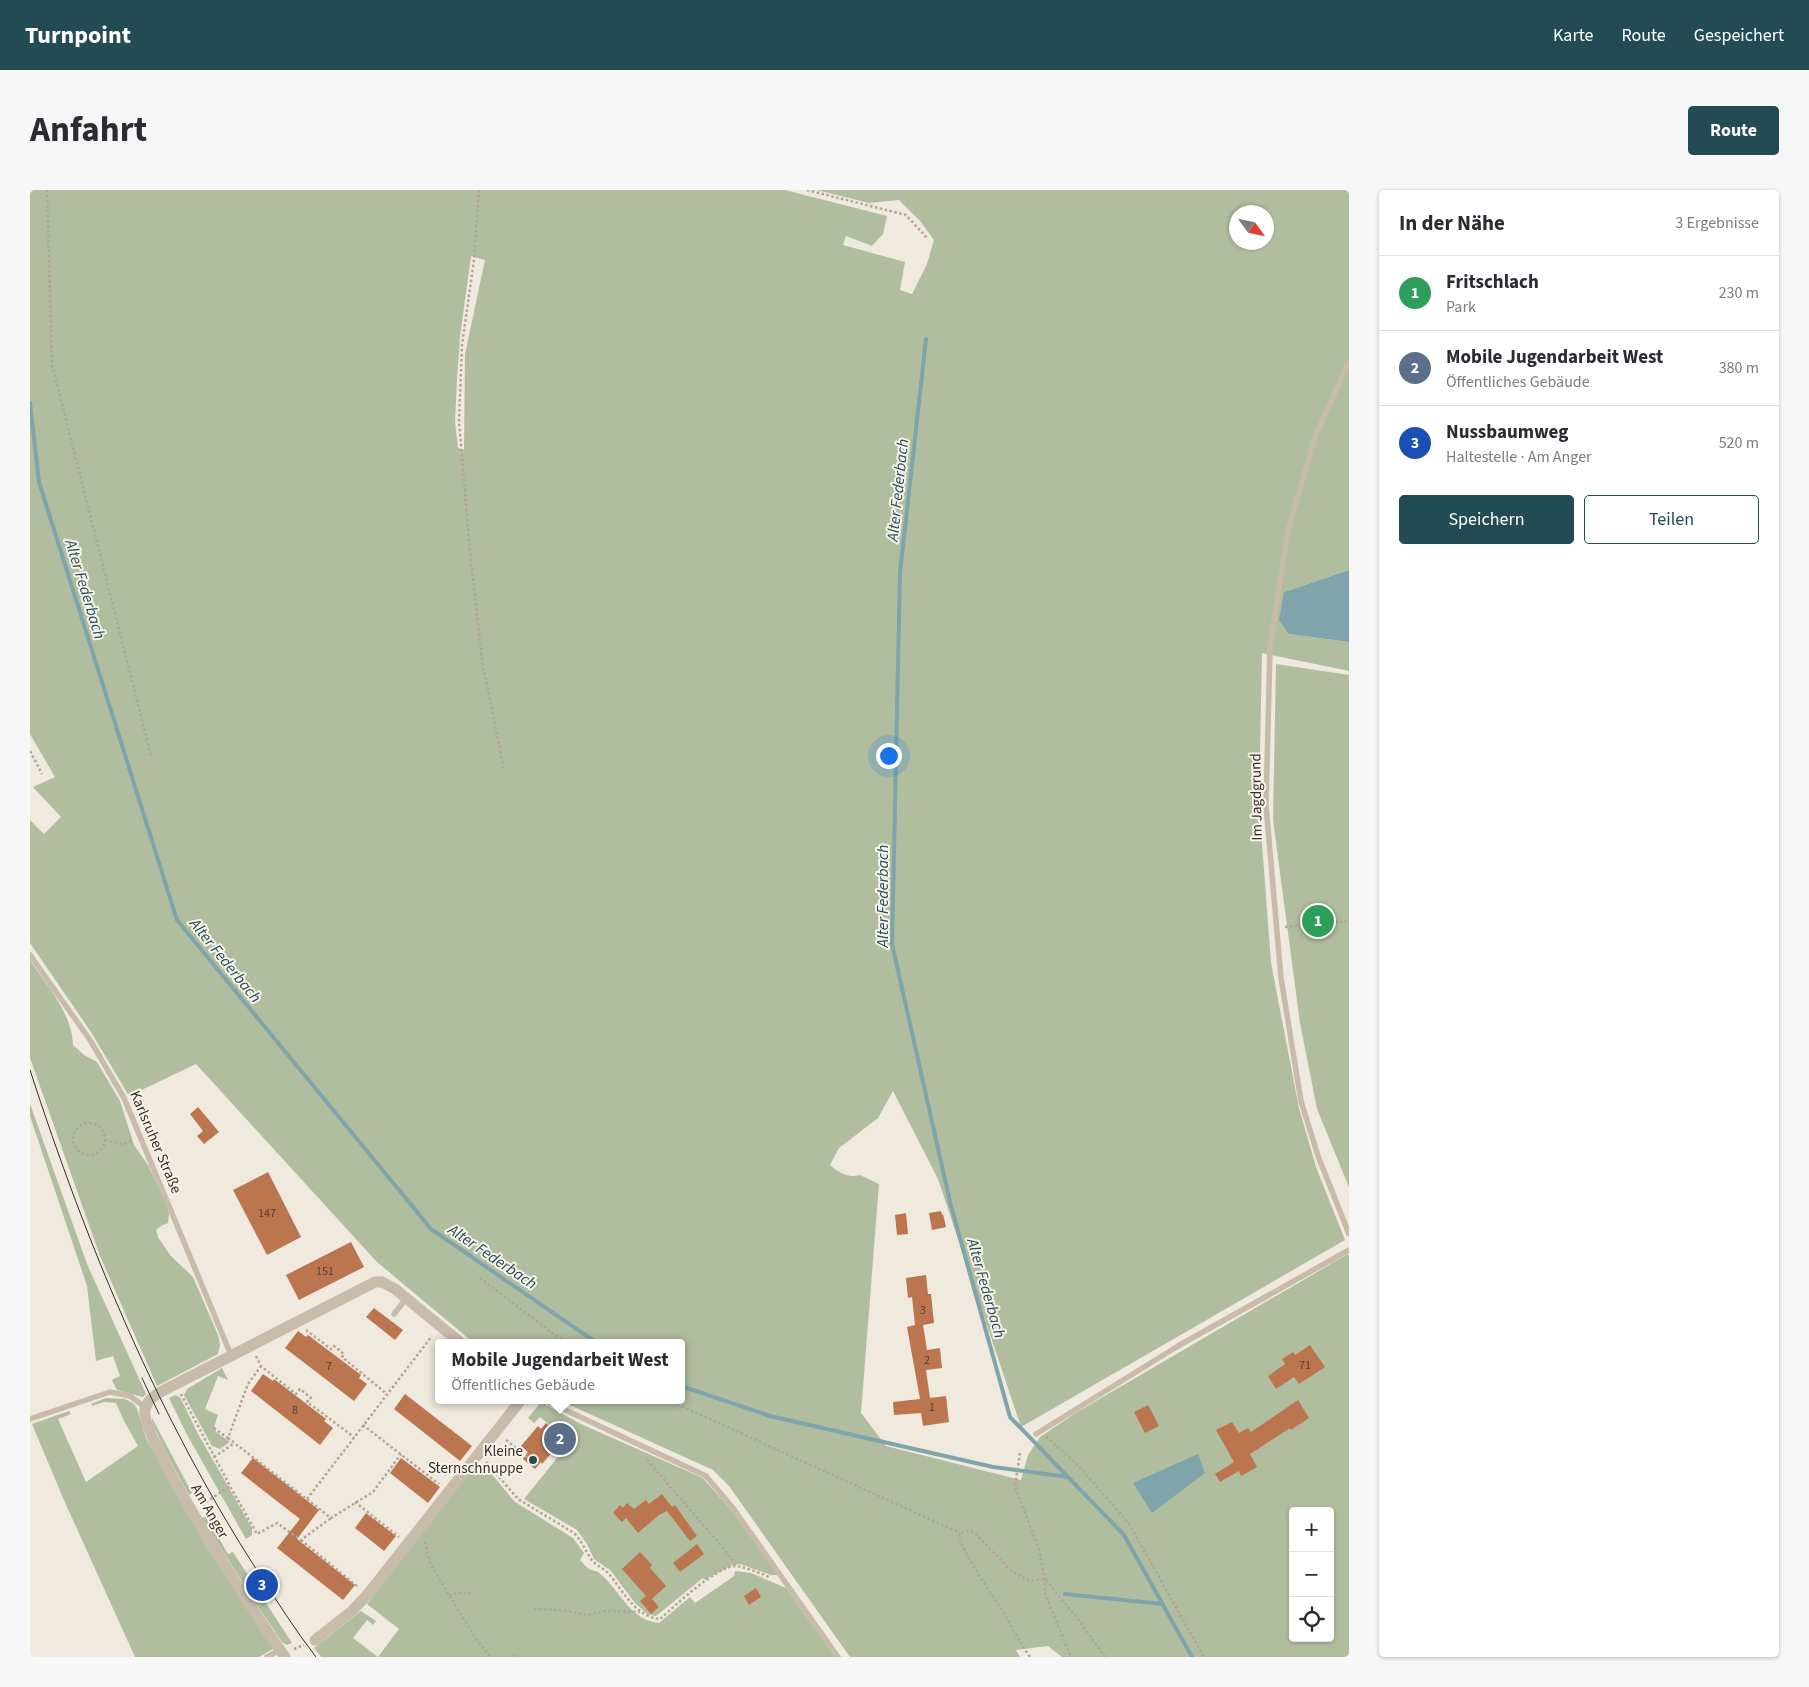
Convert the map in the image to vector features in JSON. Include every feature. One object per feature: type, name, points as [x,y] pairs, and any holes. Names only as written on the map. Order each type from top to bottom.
[{"type":"street","points":[[145,1407],[151,1399],[231,1354],[375,1282],[388,1284],[456,1339]]},
{"type":"street","points":[[315,1640],[352,1611],[368,1594],[518,1404]]},
{"type":"street","name":"Am Anger","points":[[145,1407],[146,1425],[166,1465],[223,1563],[283,1654]]},
{"type":"lane","name":"Im Jagdgrund","points":[[1349,361],[1315,437],[1288,530],[1270,648],[1266,805],[1281,978],[1301,1101],[1318,1156],[1349,1234]]},
{"type":"lane","name":"Karlsruher Straße","points":[[30,955],[90,1040],[124,1098],[231,1354]]},
{"type":"lane","points":[[1038,1432],[1178,1346],[1349,1250]]},
{"type":"lane","points":[[394,1314],[406,1299]]},
{"type":"lane","points":[[30,1419],[110,1392],[130,1396],[145,1407]]},
{"type":"lane","points":[[553,1404],[706,1476],[734,1508],[838,1657]]},
{"type":"lane","points":[[267,1657],[283,1654]]},
{"type":"path","points":[[47,190],[52,364],[151,756]]},
{"type":"path","points":[[479,190],[474,260],[462,345],[459,421],[470,552],[482,660],[504,770]]},
{"type":"path","points":[[807,190],[906,215],[928,238]]},
{"type":"path","points":[[30,751],[42,774]]},
{"type":"path","points":[[1276,927],[1349,921]]},
{"type":"path","points":[[89,1123],[102,1130],[105,1140],[101,1150],[92,1155],[86,1155],[76,1150],[72,1140],[75,1130],[89,1123]]},
{"type":"path","points":[[105,1140],[122,1144],[142,1138]]},
{"type":"path","points":[[480,1278],[562,1339]]},
{"type":"path","points":[[300,1320],[304,1328],[331,1349],[334,1346],[344,1354],[342,1357],[388,1394]]},
{"type":"path","points":[[307,1499],[440,1327]]},
{"type":"path","points":[[228,1438],[248,1384],[261,1366],[296,1394],[300,1390],[311,1398],[307,1402],[354,1437]]},
{"type":"path","points":[[176,1384],[257,1534],[277,1523],[368,1594]]},
{"type":"path","points":[[677,1404],[960,1533],[974,1532],[1011,1571],[1030,1580],[1045,1579]]},
{"type":"path","points":[[363,1426],[448,1491]]},
{"type":"path","points":[[214,1428],[331,1518]]},
{"type":"path","points":[[496,1432],[532,1461],[535,1458]]},
{"type":"path","points":[[1038,1432],[1076,1462],[1128,1522],[1204,1657]]},
{"type":"path","points":[[214,1456],[234,1443]]},
{"type":"path","points":[[637,1443],[640,1452],[725,1550],[736,1566]]},
{"type":"path","points":[[479,1453],[518,1499],[580,1539],[592,1560],[608,1573],[640,1612],[650,1618],[660,1619],[696,1588],[722,1570],[736,1566],[766,1575],[778,1581],[784,1578]]},
{"type":"path","points":[[301,1540],[372,1492],[401,1454]]},
{"type":"path","points":[[1020,1454],[1015,1486],[1039,1550],[1045,1579],[1045,1594],[1071,1657]]},
{"type":"path","points":[[202,1505],[230,1486]]},
{"type":"path","points":[[355,1502],[408,1544]]},
{"type":"path","points":[[418,1531],[424,1538],[430,1563],[478,1642],[491,1657]]},
{"type":"path","points":[[960,1533],[959,1538],[972,1564],[1030,1657]]},
{"type":"path","points":[[1045,1579],[1078,1619],[1105,1657]]},
{"type":"path","points":[[449,1595],[462,1592],[473,1594]]},
{"type":"path","points":[[534,1609],[562,1610],[586,1615],[606,1611],[640,1612]]},
{"type":"path","points":[[514,1657],[516,1653]]},
{"type":"green space","points":[[30,190],[785,190],[887,216],[883,234],[872,246],[846,236],[843,245],[905,262],[900,290],[912,294],[927,264],[934,240],[920,221],[899,200],[869,203],[817,190],[1349,190],[1349,570],[1284,592],[1289,634],[1349,642],[1349,671],[1262,653],[1259,804],[1271,963],[1299,1108],[1316,1167],[1345,1240],[1021,1427],[938,1179],[893,1091],[878,1118],[839,1148],[830,1165],[844,1174],[860,1175],[879,1184],[861,1413],[886,1446],[1021,1480],[1028,1455],[1040,1437],[1077,1412],[1348,1254],[1349,1657],[1062,1657],[1048,1646],[1016,1650],[1020,1657],[850,1657],[729,1486],[713,1470],[568,1404],[685,1404],[685,1339],[469,1339],[377,1262],[196,1064],[129,1096],[91,1032],[30,943],[30,820],[44,834],[61,817],[33,787],[55,777],[30,734]],"holes":[[[471,256],[485,260],[465,354],[464,450],[458,448],[455,421],[460,337]]]},
{"type":"green space","points":[[1276,664],[1349,675],[1349,1187],[1317,1109],[1300,1023],[1273,820]]},
{"type":"green space","points":[[30,960],[58,1000],[72,1033],[73,1045],[84,1055],[97,1062],[120,1101],[134,1145],[148,1165],[167,1205],[168,1223],[156,1230],[158,1237],[170,1255],[193,1277],[218,1335],[220,1345],[218,1354],[157,1386],[100,1256],[30,1058]]},
{"type":"green space","points":[[30,1104],[87,1264],[146,1394],[143,1397],[117,1390],[112,1380],[120,1376],[113,1356],[96,1361],[87,1286],[30,1116]]},
{"type":"green space","points":[[222,1368],[228,1380],[218,1376],[205,1409],[218,1415],[215,1429],[230,1442],[220,1449],[212,1446],[184,1395],[187,1389]]},
{"type":"green space","points":[[175,1395],[180,1397],[198,1434],[252,1528],[252,1535],[246,1539],[186,1433],[169,1398]]},
{"type":"green space","points":[[106,1398],[125,1399],[134,1404],[146,1438],[205,1544],[273,1649],[259,1657],[135,1657],[63,1498],[32,1424],[69,1411],[71,1414],[58,1419],[86,1482],[138,1446],[116,1403],[104,1402],[92,1406],[91,1404]]},
{"type":"green space","points":[[539,1404],[545,1404],[583,1425],[703,1478],[732,1511],[778,1575],[771,1575],[740,1564],[732,1565],[704,1580],[703,1578],[656,1616],[647,1614],[635,1603],[611,1571],[594,1559],[587,1544],[577,1530],[524,1499],[570,1442],[540,1417],[534,1423],[528,1418]]},
{"type":"green space","points":[[152,1418],[192,1493],[189,1495],[165,1451]]},
{"type":"green space","points":[[483,1464],[515,1502],[573,1538],[584,1553],[580,1560],[589,1569],[598,1572],[606,1579],[632,1610],[649,1621],[659,1623],[690,1597],[695,1603],[734,1576],[735,1571],[751,1573],[786,1588],[835,1657],[378,1657],[399,1629],[367,1604],[475,1465]]},
{"type":"green space","points":[[206,1516],[228,1554],[233,1552],[292,1643],[287,1645],[282,1642],[202,1518]]},
{"type":"green space","points":[[361,1611],[376,1621],[373,1625],[367,1620],[353,1638],[378,1657],[321,1657],[314,1648]]},
{"type":"water","points":[[1349,570],[1349,642],[1289,634],[1279,620],[1284,592]]},
{"type":"water","points":[[1198,1454],[1205,1473],[1152,1513],[1133,1483]]},
{"type":"building","points":[[198,1107],[219,1132],[204,1144],[197,1136],[203,1131],[190,1114]]},
{"type":"building","points":[[268,1172],[301,1237],[267,1255],[233,1190]]},
{"type":"building","points":[[941,1211],[946,1227],[932,1230],[929,1213]]},
{"type":"building","points":[[906,1213],[908,1234],[897,1235],[895,1215]]},
{"type":"building","points":[[351,1242],[364,1267],[299,1300],[286,1275]]},
{"type":"building","points":[[926,1275],[928,1294],[931,1294],[934,1323],[923,1325],[927,1350],[940,1348],[942,1368],[926,1370],[930,1398],[946,1396],[949,1422],[923,1426],[921,1413],[894,1415],[893,1402],[920,1399],[907,1327],[915,1325],[912,1297],[908,1298],[906,1278]]},
{"type":"building","points":[[374,1308],[403,1330],[395,1340],[366,1317]]},
{"type":"building","points":[[298,1331],[306,1337],[308,1335],[361,1375],[359,1378],[367,1384],[354,1401],[285,1348]]},
{"type":"building","points":[[1310,1345],[1325,1367],[1299,1384],[1294,1377],[1276,1389],[1268,1376],[1285,1364],[1282,1359],[1293,1352],[1295,1355]]},
{"type":"building","points":[[263,1374],[273,1381],[274,1379],[326,1419],[324,1421],[333,1428],[320,1445],[251,1391]]},
{"type":"building","points":[[405,1394],[472,1446],[460,1461],[394,1409]]},
{"type":"building","points":[[1298,1400],[1309,1418],[1250,1454],[1257,1467],[1241,1476],[1239,1471],[1220,1482],[1215,1474],[1234,1462],[1216,1430],[1232,1422],[1239,1433],[1248,1428],[1251,1432]]},
{"type":"building","points":[[1148,1405],[1159,1426],[1145,1433],[1134,1412]]},
{"type":"building","points":[[546,1423],[564,1438],[542,1464],[541,1462],[535,1469],[523,1459],[528,1452],[521,1446],[538,1426],[541,1429]]},
{"type":"building","points":[[253,1458],[319,1510],[297,1539],[355,1585],[343,1600],[277,1548],[300,1519],[241,1473]]},
{"type":"building","points":[[401,1458],[440,1487],[428,1503],[390,1473]]},
{"type":"building","points":[[662,1494],[672,1507],[675,1505],[697,1536],[690,1541],[667,1511],[659,1515],[638,1533],[626,1518],[622,1522],[613,1513],[620,1505],[623,1508],[627,1503],[634,1509],[646,1500],[649,1504]]},
{"type":"building","points":[[366,1513],[396,1536],[384,1551],[355,1528]]},
{"type":"building","points":[[697,1544],[704,1554],[680,1572],[673,1563]]},
{"type":"building","points":[[640,1552],[652,1565],[650,1568],[666,1586],[652,1599],[659,1607],[651,1614],[640,1601],[646,1596],[622,1569]]},
{"type":"building","points":[[756,1588],[761,1597],[749,1605],[744,1596]]},
{"type":"waterway","name":"Alter Federbach","points":[[926,339],[900,573],[892,944],[951,1206],[1010,1417],[1124,1535],[1192,1657]]},
{"type":"waterway","name":"Alter Federbach","points":[[30,403],[39,482],[177,920],[431,1229],[591,1339]]},
{"type":"waterway","name":"Alter Federbach","points":[[685,1387],[770,1416],[993,1467],[1068,1477]]},
{"type":"waterway","points":[[1065,1594],[1163,1604]]},
{"type":"tram line","points":[[30,1070],[52,1136],[101,1265],[157,1391],[188,1453],[222,1513],[279,1605],[316,1657]]},
{"type":"tram line","points":[[142,1378],[159,1414]]},
{"type":"place","name":"Fritschlach","points":[[1318,921]]},
{"type":"place","name":"Mobile Jugendarbeit West","points":[[560,1439]]},
{"type":"place","name":"Kleine Sternschnuppe","points":[[533,1460]]},
{"type":"place","name":"Nussbaumweg","points":[[262,1585]]}]
